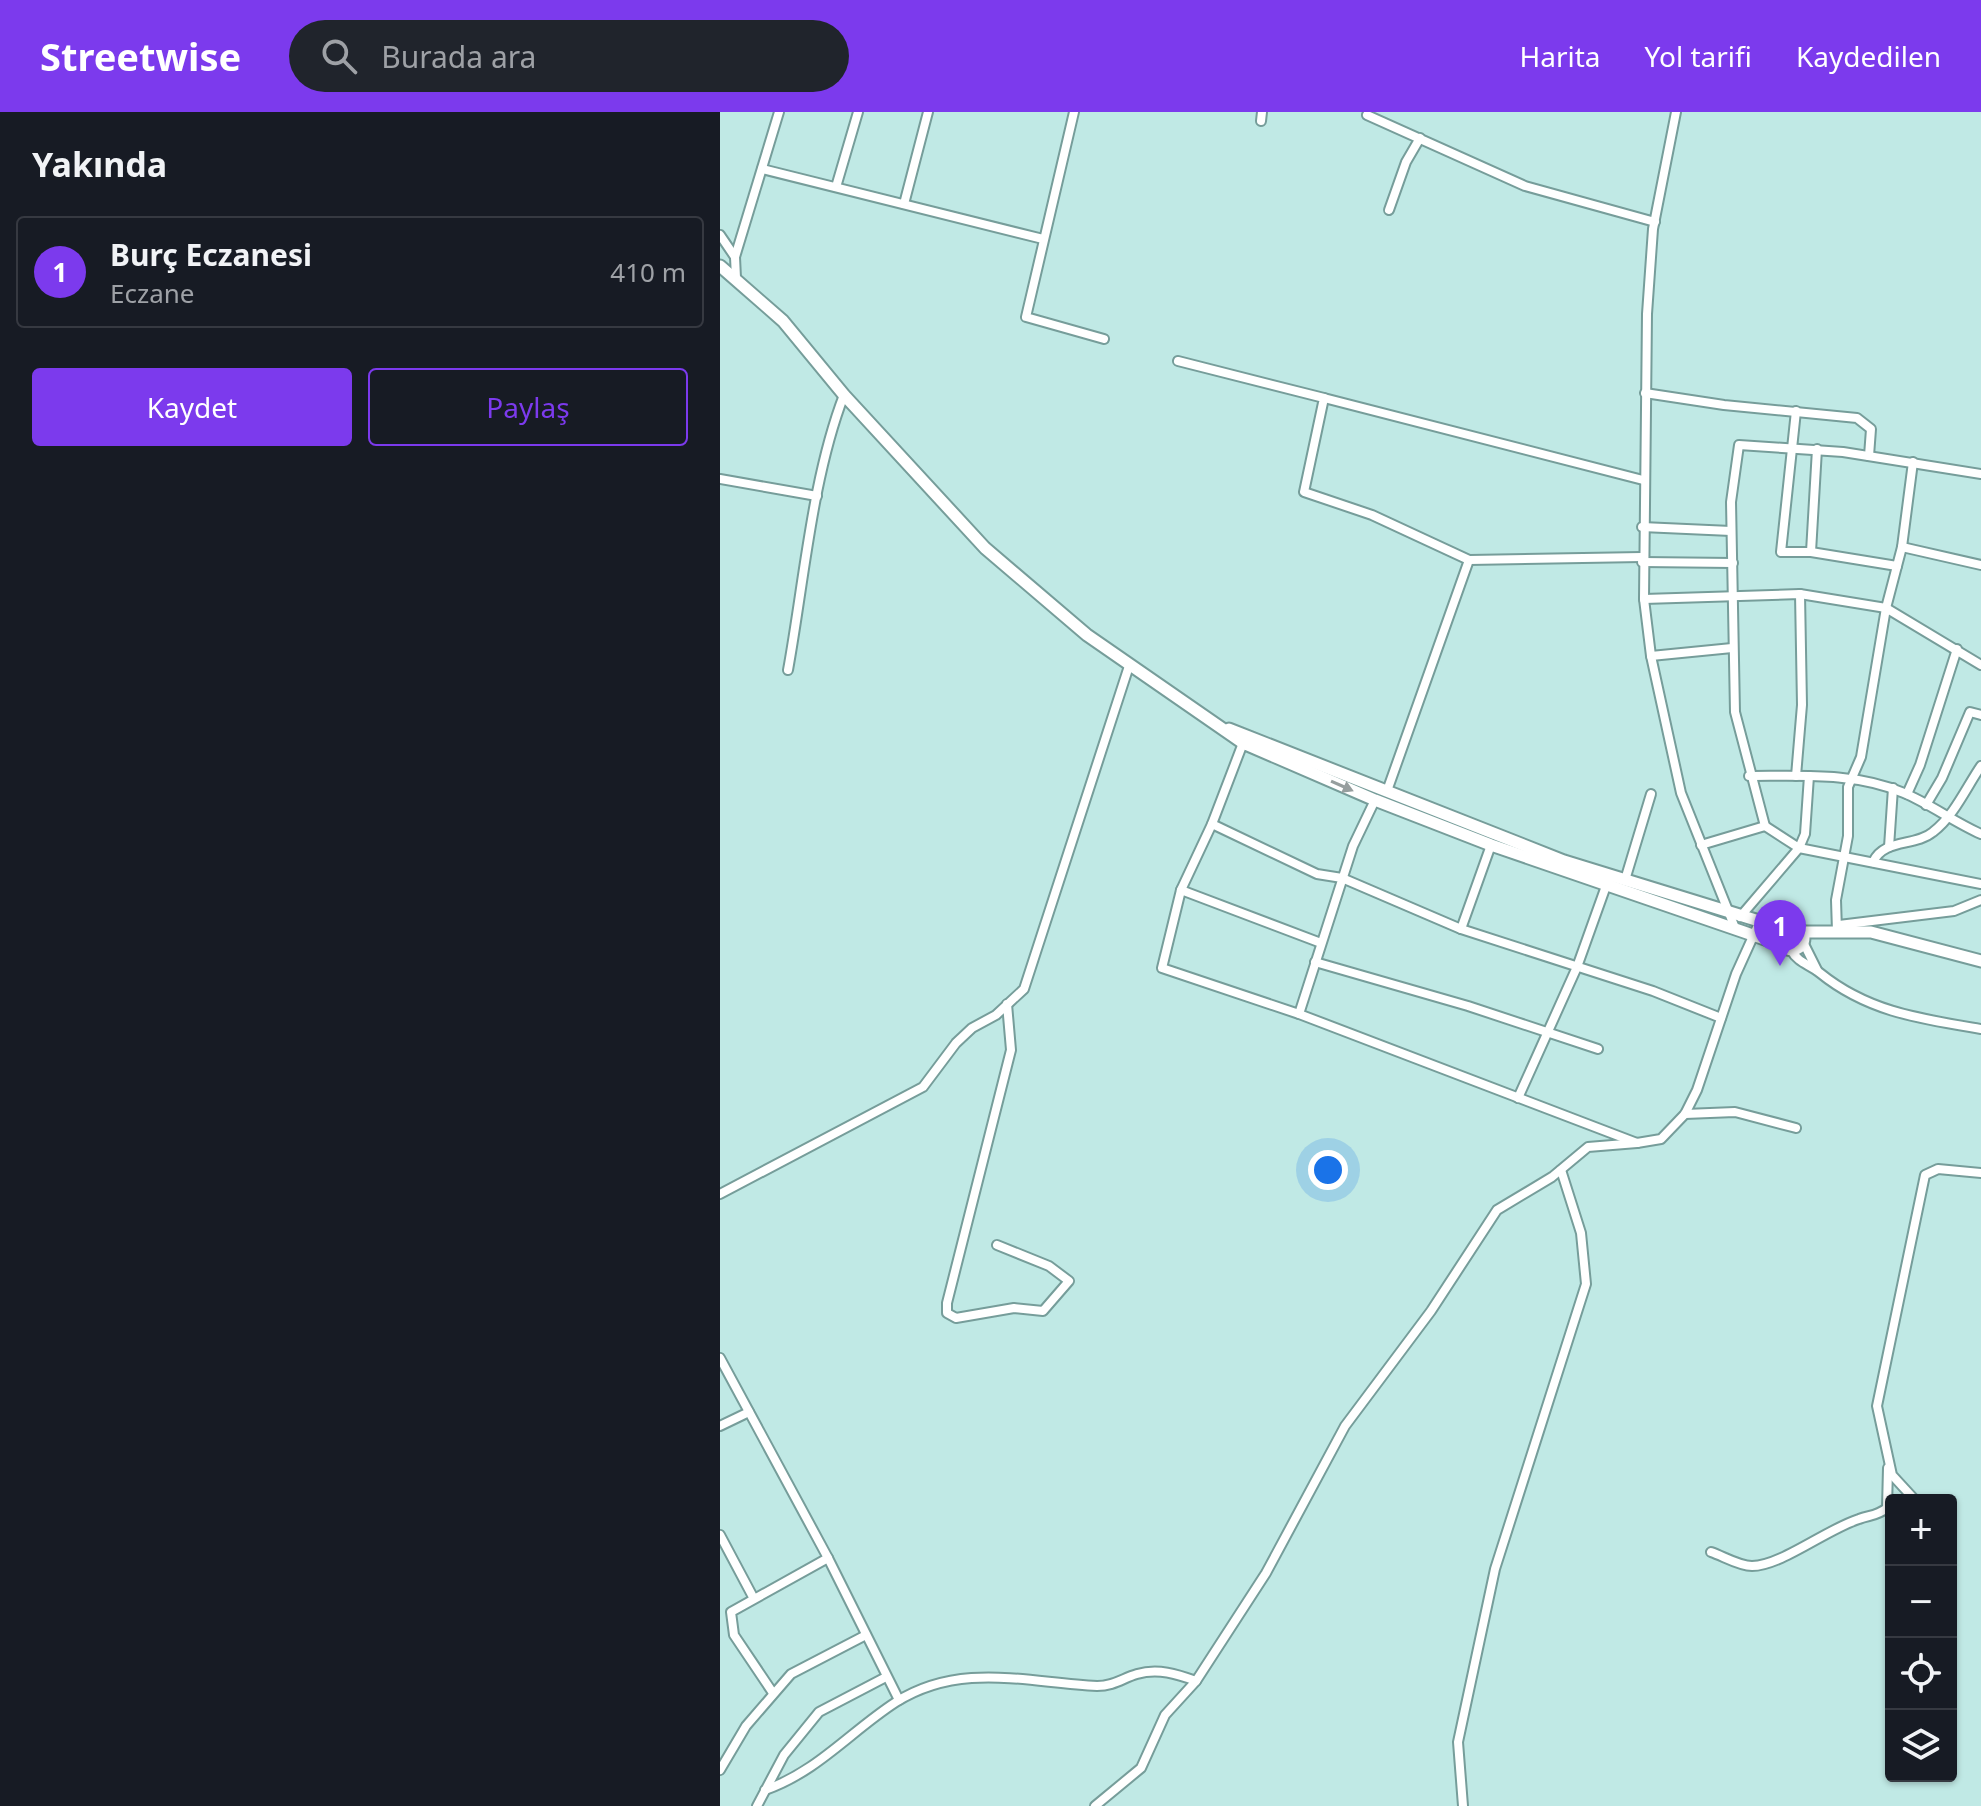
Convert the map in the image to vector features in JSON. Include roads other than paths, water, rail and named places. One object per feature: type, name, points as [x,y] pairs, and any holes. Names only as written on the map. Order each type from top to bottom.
[{"type":"main road","points":[[720,266],[783,321],[844,395],[985,548],[1129,666],[1243,743],[1375,800],[1393,799],[1735,919],[1755,936],[1787,947]]},
{"type":"main road","points":[[1223,727],[1393,799],[1491,845],[1606,886],[1735,919],[1760,921],[1785,929],[1796,927],[1802,937]]},
{"type":"main road","points":[[1787,947],[1802,937],[1838,928],[1906,938],[1981,961]]},
{"type":"main road","points":[[1785,929],[1781,934],[1787,947]]},
{"type":"street","points":[[736,278],[735,257],[779,112]]},
{"type":"street","points":[[836,187],[858,112]]},
{"type":"street","points":[[904,204],[928,112]]},
{"type":"street","points":[[1074,112],[1026,317],[1104,339]]},
{"type":"street","points":[[1676,112],[1655,222],[1645,393],[1644,599],[1651,656],[1681,793],[1735,919],[1799,848],[1805,834],[1809,776]]},
{"type":"street","points":[[1367,115],[1525,186],[1655,222]]},
{"type":"street","points":[[1389,210],[1406,162],[1420,138]]},
{"type":"street","points":[[762,169],[1043,239]]},
{"type":"street","points":[[720,235],[735,257]]},
{"type":"street","points":[[1178,361],[1643,480]]},
{"type":"street","points":[[1645,393],[1865,422],[1871,429],[1869,456]]},
{"type":"street","points":[[788,670],[817,496],[832,428],[844,395]]},
{"type":"street","points":[[1324,398],[1304,492],[1372,515],[1469,560],[1733,563]]},
{"type":"street","points":[[1796,411],[1781,552],[1811,552],[1897,566]]},
{"type":"street","points":[[1981,474],[1817,449],[1739,445],[1731,531],[1735,712],[1749,776],[1765,826],[1799,848],[1846,860],[1873,862],[1981,884]]},
{"type":"street","points":[[1811,552],[1817,449]]},
{"type":"street","points":[[1913,462],[1902,547],[1886,608],[1861,757],[1848,787],[1846,860],[1836,900],[1838,928],[1954,911],[1981,900]]},
{"type":"street","points":[[720,479],[817,496]]},
{"type":"street","points":[[1642,527],[1731,531]]},
{"type":"street","points":[[1902,547],[1981,565]]},
{"type":"street","points":[[1393,799],[1469,560]]},
{"type":"street","points":[[1644,599],[1800,594],[1886,608],[1981,665]]},
{"type":"street","points":[[1796,776],[1802,705],[1800,594]]},
{"type":"street","points":[[1651,656],[1732,648]]},
{"type":"street","points":[[1907,794],[1920,765],[1957,649]]},
{"type":"street","points":[[720,1194],[923,1087],[956,1043],[1024,989],[1037,957],[1061,865],[1129,666]]},
{"type":"street","points":[[1926,805],[1942,778],[1970,712],[1981,715]]},
{"type":"street","points":[[1243,743],[1212,824],[1181,890],[1162,968],[1299,1014],[1637,1143]]},
{"type":"street","points":[[1873,862],[1878,853],[1889,847],[1930,835],[1948,818],[1981,766]]},
{"type":"street","points":[[1749,776],[1853,778],[1907,794],[1981,834]]},
{"type":"street","points":[[1971,780],[1981,784]]},
{"type":"street","points":[[1889,847],[1893,788]]},
{"type":"street","points":[[1625,880],[1651,794]]},
{"type":"street","points":[[1299,1014],[1342,878],[1375,800]]},
{"type":"street","points":[[1212,824],[1317,874],[1342,878],[1461,929],[1653,991],[1721,1018]]},
{"type":"street","points":[[1701,845],[1765,826]]},
{"type":"street","points":[[1461,929],[1491,845]]},
{"type":"street","points":[[1518,1098],[1577,967],[1606,886]]},
{"type":"street","points":[[1181,890],[1321,943]]},
{"type":"street","points":[[1095,1806],[1141,1768],[1165,1715],[1196,1681],[1266,1573],[1345,1426],[1431,1311],[1497,1210],[1561,1170],[1588,1147],[1661,1139],[1685,1114],[1697,1090],[1721,1018],[1760,921]]},
{"type":"street","points":[[1802,937],[1817,970]]},
{"type":"street","points":[[1787,947],[1799,961],[1817,970],[1848,994],[1882,1010],[1981,1029]]},
{"type":"street","points":[[1315,962],[1468,1006],[1598,1049]]},
{"type":"street","points":[[997,1245],[1049,1266],[1069,1281],[1067,1287],[1043,1311],[1014,1308],[956,1318],[947,1313],[1011,1050],[1007,1004]]},
{"type":"street","points":[[1685,1114],[1735,1112],[1796,1128]]},
{"type":"street","points":[[1588,1125],[1601,1146]]},
{"type":"street","points":[[1909,1494],[1892,1475],[1877,1406],[1925,1175],[1938,1169],[1981,1173]]},
{"type":"street","points":[[1463,1806],[1458,1742],[1495,1569],[1586,1284],[1581,1233],[1561,1170]]},
{"type":"street","points":[[720,1358],[828,1558],[899,1700]]},
{"type":"street","points":[[720,1426],[749,1412]]},
{"type":"street","points":[[1711,1552],[1751,1566],[1776,1561],[1804,1543],[1859,1518],[1878,1516],[1887,1508],[1889,1463]]},
{"type":"street","points":[[720,1535],[753,1597]]},
{"type":"street","points":[[773,1693],[734,1635],[731,1612],[753,1597],[828,1558]]},
{"type":"street","points":[[720,1770],[746,1726],[791,1674],[866,1635]]},
{"type":"street","points":[[765,1790],[805,1772],[899,1700],[969,1677],[997,1674],[1107,1686],[1149,1671],[1171,1672],[1196,1681]]},
{"type":"street","points":[[757,1806],[784,1755],[819,1712],[886,1677]]},
{"type":"place","name":"Burç Eczanesi","points":[[1780,966]]}]
